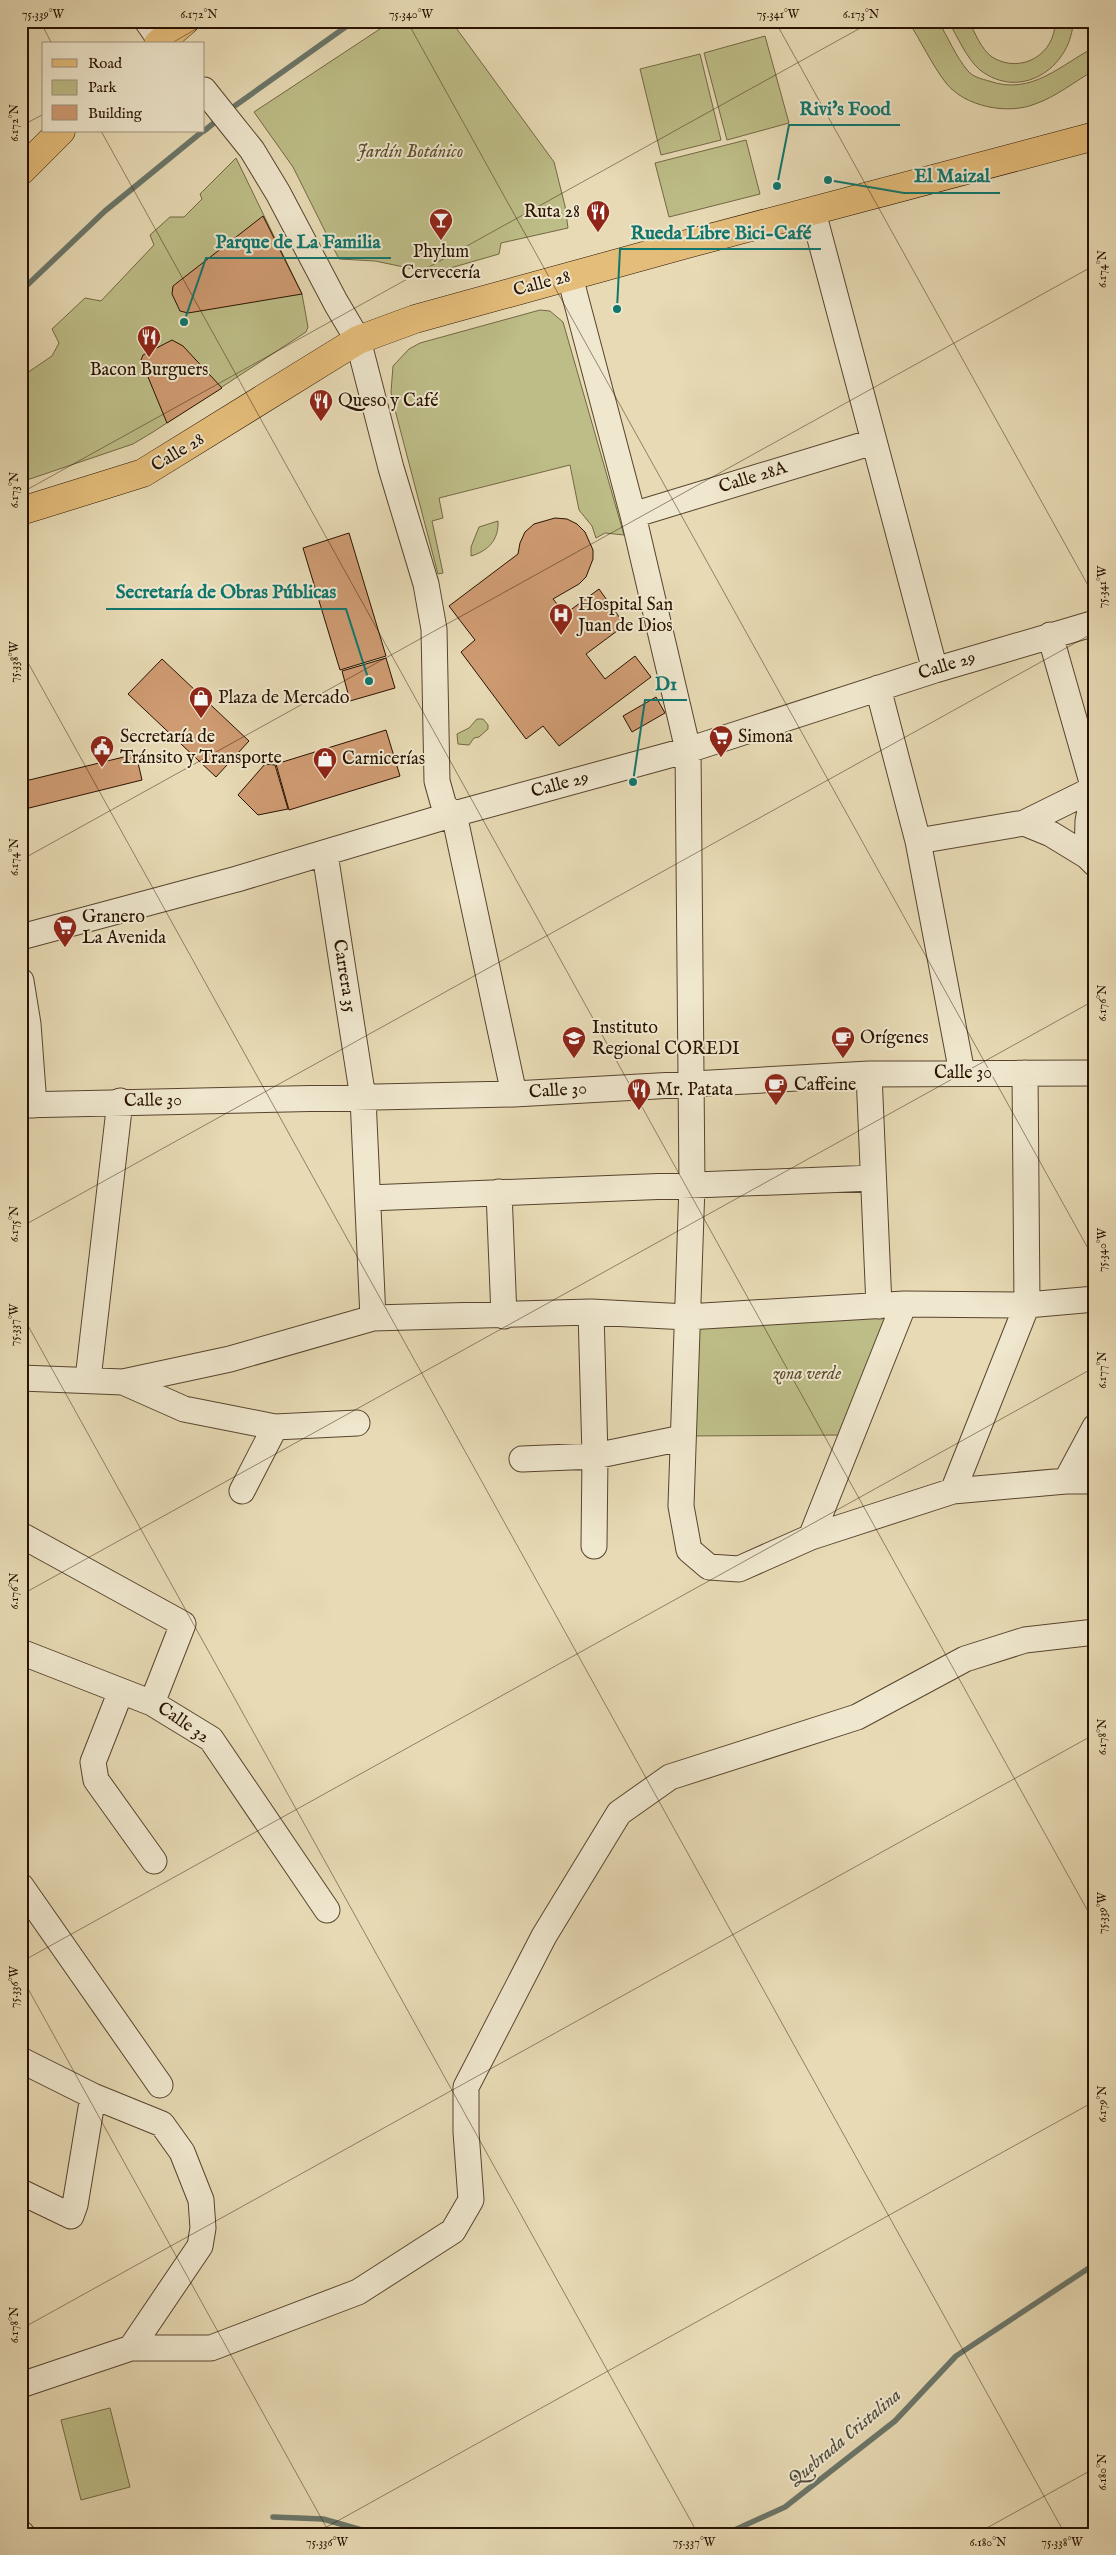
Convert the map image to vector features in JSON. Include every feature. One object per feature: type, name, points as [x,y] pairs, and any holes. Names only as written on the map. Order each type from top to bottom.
[{"type":"main road","points":[[157,38],[184,21]]},
{"type":"main road","points":[[21,171],[60,132]]},
{"type":"main road","name":"Calle 28","points":[[21,511],[144,473],[358,340],[444,310],[1095,136]]},
{"type":"street","points":[[205,91],[252,150],[278,193],[336,303],[358,340],[391,468],[426,584],[434,629],[437,781],[444,806],[454,814],[514,1094]]},
{"type":"street","points":[[813,212],[935,670]]},
{"type":"street","points":[[570,277],[633,514],[688,750],[692,1185],[681,1506],[689,1550],[709,1566],[739,1569],[811,1537],[953,1491],[1066,1481],[1095,1481]]},
{"type":"street","name":"Calle 28A","points":[[633,514],[873,442]]},
{"type":"street","name":"Calle 29","points":[[21,936],[325,854],[454,814],[688,750],[935,670],[1095,623]]},
{"type":"street","points":[[1050,635],[1095,788],[1088,821],[1091,860]]},
{"type":"street","points":[[878,688],[918,841],[962,1073]]},
{"type":"street","points":[[918,841],[1024,823],[1095,788]]},
{"type":"street","points":[[1024,823],[1051,834],[1091,860]]},
{"type":"street","name":"Carrera 35","points":[[325,854],[363,1098],[373,1318]]},
{"type":"street","points":[[21,981],[28,1024],[28,1105]]},
{"type":"street","points":[[953,1491],[1027,1305],[1025,1073]]},
{"type":"street","name":"Calle 30","points":[[28,1105],[120,1101],[514,1094],[869,1074],[1095,1073]]},
{"type":"street","points":[[869,1074],[879,1306]]},
{"type":"street","points":[[88,1379],[120,1101]]},
{"type":"street","points":[[368,1198],[874,1178]]},
{"type":"street","points":[[498,1192],[504,1316]]},
{"type":"street","points":[[21,1378],[88,1379],[124,1382],[230,1359],[373,1318],[504,1316],[591,1312],[687,1317],[904,1304],[1027,1305],[1095,1299]]},
{"type":"street","points":[[811,1537],[904,1304]]},
{"type":"street","points":[[591,1312],[595,1456],[594,1546]]},
{"type":"street","points":[[124,1382],[184,1409],[275,1427],[357,1423]]},
{"type":"street","points":[[242,1491],[275,1427]]},
{"type":"street","points":[[1066,1481],[1095,1427]]},
{"type":"street","points":[[522,1459],[595,1456],[682,1438]]},
{"type":"street","points":[[21,1535],[182,1624],[152,1702]]},
{"type":"street","points":[[21,2385],[131,2348],[211,2348],[358,2292],[453,2231],[471,2200],[466,2132],[466,2087],[544,1936],[619,1813],[670,1777],[857,1717],[965,1659],[1025,1640],[1095,1632]]},
{"type":"street","name":"Calle 32","points":[[21,1652],[152,1702],[211,1739],[327,1910]]},
{"type":"street","points":[[121,1691],[94,1762],[96,1780],[154,1860]]},
{"type":"street","points":[[21,1886],[160,2085]]},
{"type":"street","points":[[21,2060],[93,2096],[162,2124],[182,2152],[201,2200],[202,2228],[200,2246],[131,2348]]},
{"type":"street","points":[[21,2192],[71,2216],[75,2205],[93,2096]]},
{"type":"green space","name":"Jardín Botánico","points":[[392,21],[451,21],[554,162],[565,206],[568,228],[501,243],[499,254],[433,273],[375,261],[339,259],[293,167],[254,112]]},
{"type":"green space","points":[[908,21],[938,21],[970,73],[1004,85],[1019,85],[1032,82],[1057,70],[1095,47],[1095,70],[1058,93],[1035,104],[1012,109],[988,107],[964,98],[946,83]]},
{"type":"green space","points":[[948,21],[969,21],[988,54],[1003,62],[1014,64],[1035,58],[1043,52],[1050,43],[1054,33],[1055,21],[1073,21],[1073,24],[1069,40],[1062,55],[1052,67],[1040,76],[1026,81],[1011,82],[995,79],[980,70],[966,53]]},
{"type":"green space","points":[[765,36],[789,123],[727,140],[704,53]]},
{"type":"green space","points":[[700,54],[721,140],[661,155],[640,69]]},
{"type":"green space","points":[[746,140],[760,194],[669,217],[655,163]]},
{"type":"green space","points":[[236,158],[302,294],[308,327],[306,332],[133,444],[21,482],[21,377],[52,356],[59,343],[52,329],[85,298],[101,301],[154,245],[150,235],[170,217],[184,217],[202,199],[200,194]]},
{"type":"green space","points":[[540,310],[550,311],[563,322],[624,535],[605,533],[596,538],[592,526],[579,510],[570,465],[439,498],[443,518],[432,521],[443,573],[438,574],[394,406],[391,392],[393,366],[409,349],[420,343]]},
{"type":"green space","points":[[498,521],[497,534],[491,544],[483,551],[471,556],[471,547],[479,527]]},
{"type":"green space","points":[[477,719],[483,719],[488,725],[488,729],[479,737],[474,738],[469,745],[458,744],[457,734],[469,728]]},
{"type":"green space","name":"zona verde","points":[[900,1307],[850,1435],[686,1436],[689,1321]]},
{"type":"green space","points":[[110,2408],[130,2487],[81,2500],[61,2420]]},
{"type":"building","points":[[263,216],[302,294],[188,313],[180,311],[172,294],[173,286]]},
{"type":"building","points":[[172,340],[183,346],[222,388],[167,423],[141,360],[143,355]]},
{"type":"building","points":[[555,518],[567,519],[577,524],[585,532],[593,550],[593,559],[586,577],[579,584],[553,599],[565,614],[599,589],[625,625],[586,654],[605,679],[635,656],[651,677],[559,746],[543,726],[526,739],[461,652],[475,640],[449,606],[518,554],[525,532],[534,524]]},
{"type":"building","points":[[349,533],[386,656],[340,670],[303,548]]},
{"type":"building","points":[[386,658],[395,688],[350,701],[342,671]]},
{"type":"building","points":[[162,659],[249,741],[216,777],[128,694]]},
{"type":"building","points":[[656,697],[665,713],[632,732],[623,716]]},
{"type":"building","points":[[386,730],[400,776],[289,810],[276,764]]},
{"type":"building","points":[[136,754],[142,780],[21,810],[21,782]]},
{"type":"building","points":[[265,764],[275,765],[288,809],[258,815],[238,795]]},
{"type":"waterway","points":[[229,110],[354,21]]},
{"type":"waterway","points":[[205,130],[220,118]]},
{"type":"waterway","points":[[21,291],[105,211],[202,132]]},
{"type":"waterway","name":"Quebrada Cristalina","points":[[696,2534],[730,2532],[785,2507],[895,2421],[956,2356],[1095,2264]]},
{"type":"waterway","name":"Quebrada Cristalina","points":[[273,2517],[323,2519],[376,2534]]},
{"type":"place","name":"El Maizal","points":[[828,180]]},
{"type":"place","name":"Rivi's Food","points":[[777,186]]},
{"type":"place","name":"Ruta 28","points":[[598,233]]},
{"type":"place","name":"Phylum Cervecería","points":[[441,241]]},
{"type":"place","name":"Rueda Libre Bici-Café","points":[[617,309]]},
{"type":"place","name":"Parque de La Familia","points":[[184,322]]},
{"type":"place","name":"Bacon Burguers","points":[[149,358]]},
{"type":"place","name":"Queso y Café","points":[[321,422]]},
{"type":"place","name":"Hospital San Juan de Dios","points":[[561,636]]},
{"type":"place","name":"Secretaría de Obras Públicas","points":[[369,681]]},
{"type":"place","name":"Plaza de Mercado","points":[[201,719]]},
{"type":"place","name":"Simona","points":[[721,758]]},
{"type":"place","name":"Secretaría de Tránsito y Transporte","points":[[102,768]]},
{"type":"place","name":"Carnicerías","points":[[325,780]]},
{"type":"place","name":"D1","points":[[633,782]]},
{"type":"place","name":"Granero La Avenida","points":[[65,948]]},
{"type":"place","name":"Instituto Regional COREDI","points":[[574,1059]]},
{"type":"place","name":"Orígenes","points":[[843,1059]]},
{"type":"place","name":"Caffeine","points":[[776,1106]]},
{"type":"place","name":"Mr. Patata","points":[[639,1111]]}]
